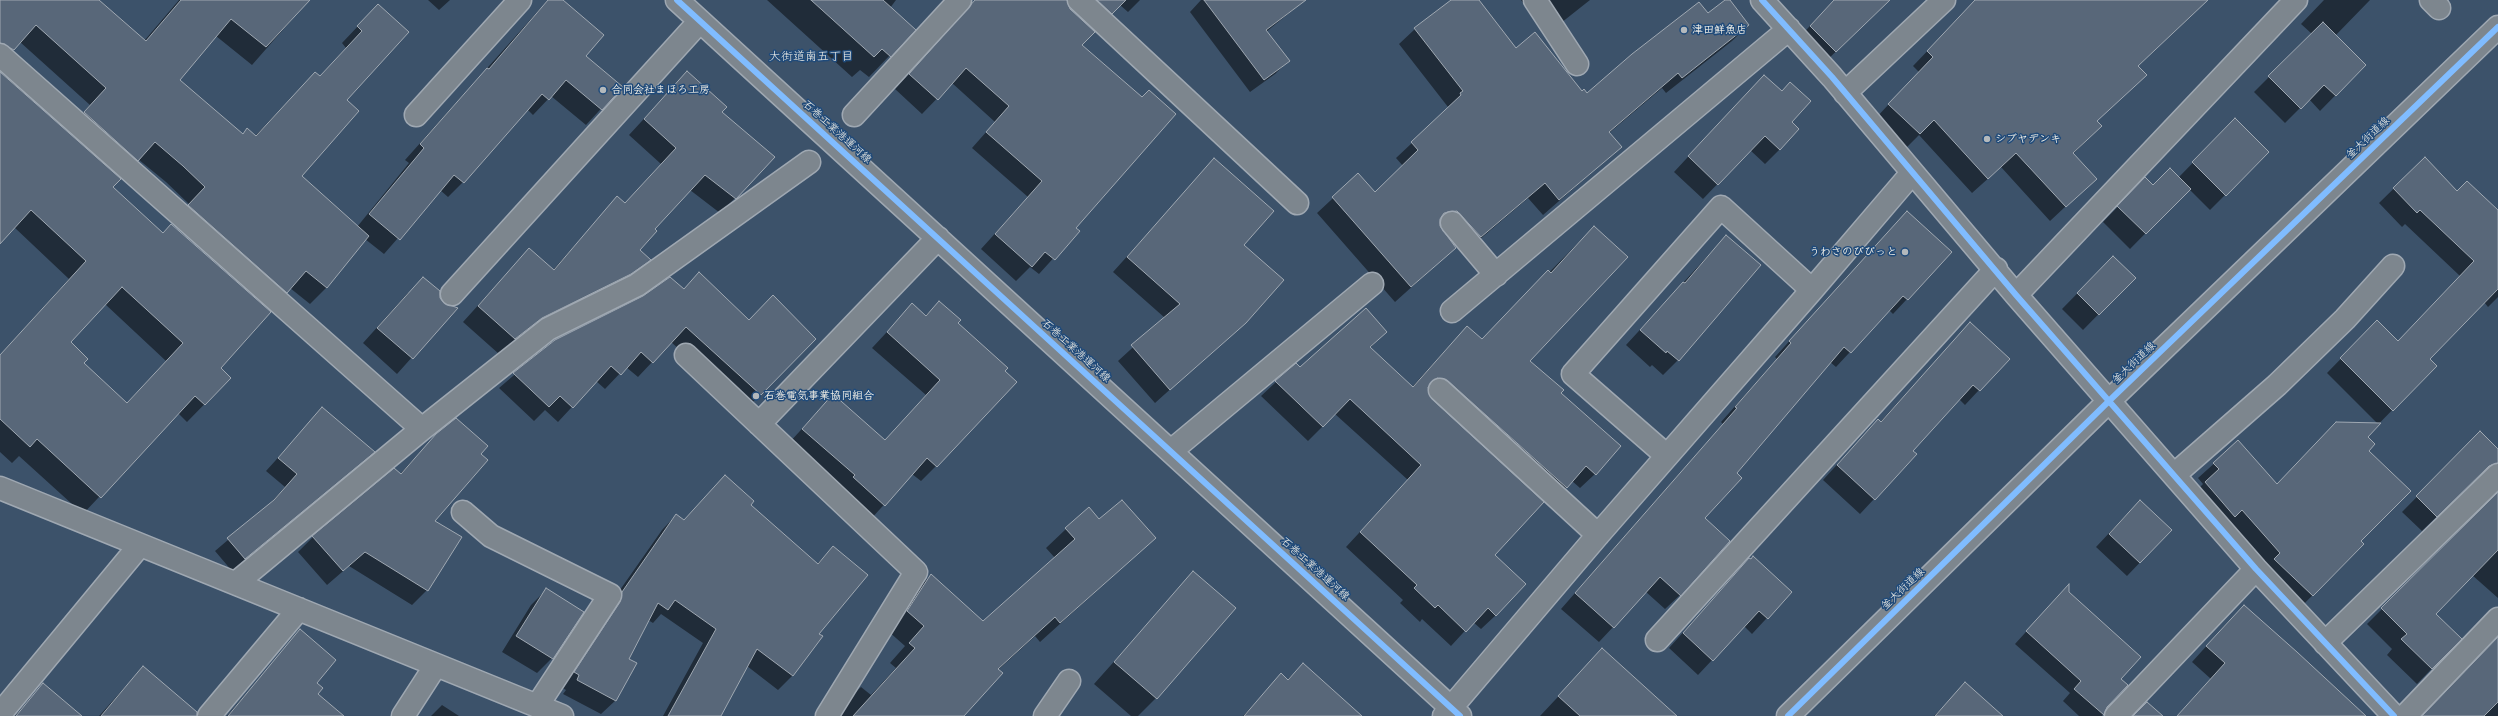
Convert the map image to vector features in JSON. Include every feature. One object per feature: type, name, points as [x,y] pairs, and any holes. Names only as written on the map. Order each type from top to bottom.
[{"type":"street","points":[[416,115],[520,0]]},
{"type":"street","name":"石巻工業港運河線","points":[[677,0],[1171,451],[1452,713]]},
{"type":"street","points":[[854,114],[960,0]]},
{"type":"street","points":[[1079,0],[1297,203]]},
{"type":"street","points":[[1535,0],[1577,64]]},
{"type":"street","points":[[1762,0],[1845,93],[2016,294],[2256,569],[2394,716]]},
{"type":"street","points":[[1845,93],[1944,0]]},
{"type":"street","points":[[2016,294],[2296,0]]},
{"type":"street","points":[[452,294],[700,21]]},
{"type":"street","name":"釜大街道線","points":[[1788,716],[2110,400],[2498,27]]},
{"type":"street","points":[[1452,311],[1789,29]]},
{"type":"street","points":[[0,55],[422,429]]},
{"type":"street","points":[[236,583],[422,429],[548,328],[637,285],[809,162]]},
{"type":"street","points":[[1452,713],[1598,535],[1912,173]]},
{"type":"street","points":[[1667,456],[1573,374],[1721,207],[1812,290]]},
{"type":"street","points":[[1452,223],[1496,275]]},
{"type":"street","points":[[759,424],[938,238]]},
{"type":"street","points":[[2174,475],[2276,385],[2345,319],[2393,266]]},
{"type":"street","points":[[1657,640],[1996,269]]},
{"type":"street","points":[[1171,451],[1372,284]]},
{"type":"street","points":[[686,355],[916,572],[827,716]]},
{"type":"street","points":[[1440,390],[1598,535]]},
{"type":"street","points":[[2325,643],[2498,475]]},
{"type":"street","points":[[0,488],[562,716]]},
{"type":"street","points":[[463,512],[491,536],[610,595],[537,706]]},
{"type":"street","points":[[0,714],[140,544]]},
{"type":"street","points":[[2116,716],[2256,569]]},
{"type":"street","points":[[209,716],[299,609]]},
{"type":"street","points":[[2404,716],[2498,619]]},
{"type":"street","points":[[403,716],[436,665]]},
{"type":"street","points":[[1045,716],[1069,680]]},
{"type":"building","points":[[0,0],[99,0],[146,41],[181,0],[310,0],[266,47],[231,19],[180,80],[243,134],[247,128],[256,136],[315,72],[320,76],[362,31],[357,26],[378,4],[409,32],[347,100],[359,111],[302,176],[369,236],[327,288],[306,271],[287,293],[188,205],[205,187],[183,166],[155,142],[138,161],[84,112],[106,88],[36,25],[14,50],[0,43]]},
{"type":"building","points":[[548,0],[563,0],[604,35],[586,56],[623,87],[602,110],[566,80],[549,100],[542,94],[464,183],[454,175],[400,240],[369,214],[424,148],[420,144],[487,68],[489,69]]},
{"type":"building","points":[[811,0],[883,0],[916,30],[891,57],[882,49],[874,57]]},
{"type":"building","points":[[975,0],[1067,0],[1070,9],[1095,32],[1082,45],[1142,97],[1149,90],[1176,114],[1076,228],[1080,231],[1055,260],[1045,252],[1032,267],[995,234],[1042,181],[986,132],[1009,106],[966,68],[938,100],[909,74]]},
{"type":"building","points":[[1097,0],[1126,0],[1112,14]]},
{"type":"building","points":[[1204,0],[1306,0],[1266,30],[1290,61],[1264,80]]},
{"type":"building","points":[[1451,0],[1479,0],[1516,48],[1535,32],[1582,91],[1584,89],[1587,93],[1632,54],[1699,2],[1708,13],[1725,0],[1730,0],[1749,25],[1682,78],[1678,73],[1609,132],[1622,147],[1559,200],[1545,183],[1481,237],[1457,211],[1444,213],[1440,219],[1440,226],[1456,248],[1411,287],[1332,197],[1358,173],[1375,192],[1418,150],[1411,142],[1461,95],[1460,93],[1463,91],[1414,28]]},
{"type":"building","points":[[1834,0],[1890,0],[1836,52],[1810,26]]},
{"type":"building","points":[[1975,0],[2208,0],[2138,66],[2147,75],[2097,121],[2102,126],[2073,153],[2097,179],[2066,207],[2016,153],[1988,179],[1934,120],[1920,134],[1888,104],[1933,57],[1927,51]]},
{"type":"building","points":[[2323,22],[2366,65],[2336,96],[2324,85],[2301,109],[2268,76]]},
{"type":"building","points":[[687,71],[727,107],[722,112],[775,157],[736,199],[705,175],[655,229],[657,231],[640,250],[651,260],[631,274],[542,318],[515,339],[478,306],[529,248],[554,270],[617,196],[625,203],[676,148],[644,119]]},
{"type":"building","points":[[0,72],[121,179],[113,187],[163,233],[171,224],[271,312],[221,368],[231,378],[205,405],[195,396],[101,498],[37,439],[30,447],[0,419],[0,355],[86,261],[31,210],[0,244]],"holes":[[[122,287],[183,343],[127,403],[84,363],[88,359],[71,342]]]},
{"type":"building","points":[[1764,75],[1782,91],[1790,82],[1811,101],[1792,122],[1799,129],[1780,150],[1765,136],[1718,185],[1688,156]]},
{"type":"building","points":[[2235,118],[2269,152],[2226,196],[2192,162]]},
{"type":"building","points":[[2425,157],[2457,191],[2467,181],[2498,210],[2498,289],[2430,359],[2437,366],[2393,411],[2340,358],[2377,320],[2398,341],[2474,261],[2420,210],[2417,213],[2393,188]]},
{"type":"building","points":[[1214,158],[1274,211],[1244,245],[1284,280],[1246,323],[1170,390],[1131,345],[1180,304],[1127,257]]},
{"type":"building","points":[[2170,168],[2191,189],[2146,234],[2117,206],[2145,177],[2153,185]]},
{"type":"building","points":[[1907,211],[1952,252],[1908,300],[1903,296],[1851,353],[1844,347],[1737,473],[1742,478],[1705,518],[1730,541],[1681,596],[1660,577],[1614,628],[1575,593],[1737,408],[1735,407],[1791,343],[1789,341]]},
{"type":"building","points":[[1594,226],[1628,257],[1530,361],[1564,390],[1561,393],[1621,446],[1596,475],[1586,466],[1567,488],[1448,381],[1437,378],[1428,387],[1432,399],[1544,502],[1495,555],[1526,584],[1496,616],[1488,608],[1466,632],[1438,605],[1435,608],[1414,588],[1417,585],[1360,532],[1421,465],[1350,399],[1323,427],[1275,381],[1296,363],[1300,367],[1366,308],[1387,332],[1370,347],[1413,387],[1467,326],[1482,339],[1548,270],[1551,273]]},
{"type":"building","points":[[1726,235],[1761,265],[1679,361],[1667,351],[1666,353],[1640,330],[1683,282],[1685,283]]},
{"type":"building","points":[[2113,256],[2136,278],[2099,315],[2077,293]]},
{"type":"building","points":[[699,272],[749,320],[773,295],[816,339],[761,395],[686,327],[653,363],[641,352],[621,375],[611,366],[573,408],[560,396],[549,407],[513,373],[555,340],[643,296],[670,277],[684,289]]},
{"type":"building","points":[[423,277],[440,291],[440,298],[444,303],[458,308],[413,359],[377,328]]},
{"type":"building","points":[[939,301],[961,320],[958,323],[1008,368],[1005,371],[1017,382],[937,467],[927,458],[885,506],[853,477],[855,475],[802,429],[833,394],[885,440],[940,380],[887,332],[912,303],[926,316]]},
{"type":"building","points":[[1970,322],[2010,359],[1980,391],[1973,385],[1913,451],[1917,454],[1875,500],[1837,465],[1878,419],[1881,422]]},
{"type":"building","points":[[322,407],[375,452],[245,559],[227,538],[274,500],[297,474],[278,458]]},
{"type":"building","points":[[456,418],[488,446],[481,454],[488,460],[435,521],[462,537],[428,591],[365,552],[343,571],[312,536],[394,468],[401,474],[436,434]]},
{"type":"building","points":[[2336,422],[2381,423],[2368,437],[2375,444],[2369,451],[2411,491],[2361,541],[2364,544],[2313,596],[2274,559],[2280,553],[2242,510],[2235,517],[2205,482],[2219,469],[2213,463],[2238,440],[2277,484]]},
{"type":"building","points":[[2480,431],[2498,449],[2498,463],[2489,466],[2437,517],[2416,496]]},
{"type":"building","points":[[725,475],[754,501],[751,505],[818,564],[833,546],[868,575],[819,634],[823,636],[793,676],[757,649],[721,716],[668,716],[716,629],[675,600],[668,610],[658,603],[629,659],[637,663],[616,701],[577,680],[579,675],[574,672],[620,602],[622,592],[676,514],[684,520]]},
{"type":"building","points":[[2498,492],[2498,550],[2436,614],[2462,639],[2432,669],[2401,639],[2407,634],[2381,608]]},
{"type":"building","points":[[1122,500],[1156,538],[1060,623],[1055,617],[998,669],[1003,673],[964,716],[853,716],[915,648],[909,643],[924,626],[907,611],[931,574],[983,621],[1075,539],[1065,528],[1089,507],[1099,519]]},
{"type":"building","points":[[2140,500],[2172,530],[2140,563],[2109,534]]},
{"type":"building","points":[[1753,556],[1792,592],[1768,619],[1759,611],[1713,661],[1683,633],[1749,558],[1751,559]]},
{"type":"building","points":[[1193,571],[1236,608],[1157,699],[1114,662]]},
{"type":"building","points":[[2069,584],[2069,592],[2141,657],[2121,679],[2128,685],[2107,707],[2104,715],[2074,689],[2081,681],[2026,631]]},
{"type":"building","points":[[546,588],[584,612],[553,659],[516,636]]},
{"type":"building","points":[[2244,605],[2366,716],[2177,716],[2225,663],[2206,646]]},
{"type":"building","points":[[300,629],[336,660],[317,683],[323,688],[318,694],[344,716],[228,716]]},
{"type":"building","points":[[2498,637],[2498,702],[2484,716],[2422,716]]},
{"type":"building","points":[[1602,648],[1677,716],[1580,716],[1558,696]]},
{"type":"building","points":[[1303,663],[1362,716],[1244,716],[1281,673],[1288,680]]},
{"type":"building","points":[[143,666],[197,712],[197,716],[101,716]]},
{"type":"building","points":[[1965,682],[2003,716],[1935,716]]},
{"type":"building","points":[[43,683],[82,716],[16,716]]},
{"type":"building","points":[[2147,702],[2163,716],[2133,716]]},
{"type":"cycle path","points":[[677,0],[1460,716]]},
{"type":"cycle path","points":[[1762,0],[1832,77],[2016,295],[2256,569],[2394,716]]},
{"type":"cycle path","points":[[1788,716],[2110,400],[2498,27]]},
{"type":"place","name":"津田鮮魚店","points":[[1684,30]]},
{"type":"place","name":"合同会社まほろ工房","points":[[603,90]]},
{"type":"place","name":"シブヤデンキ","points":[[1987,139]]},
{"type":"place","name":"うわさのびびっと","points":[[1905,252]]},
{"type":"place","name":"石巻電気事業協同組合","points":[[756,396]]},
{"type":"district","name":"大街道南五丁目","points":[[811,57]]}]
